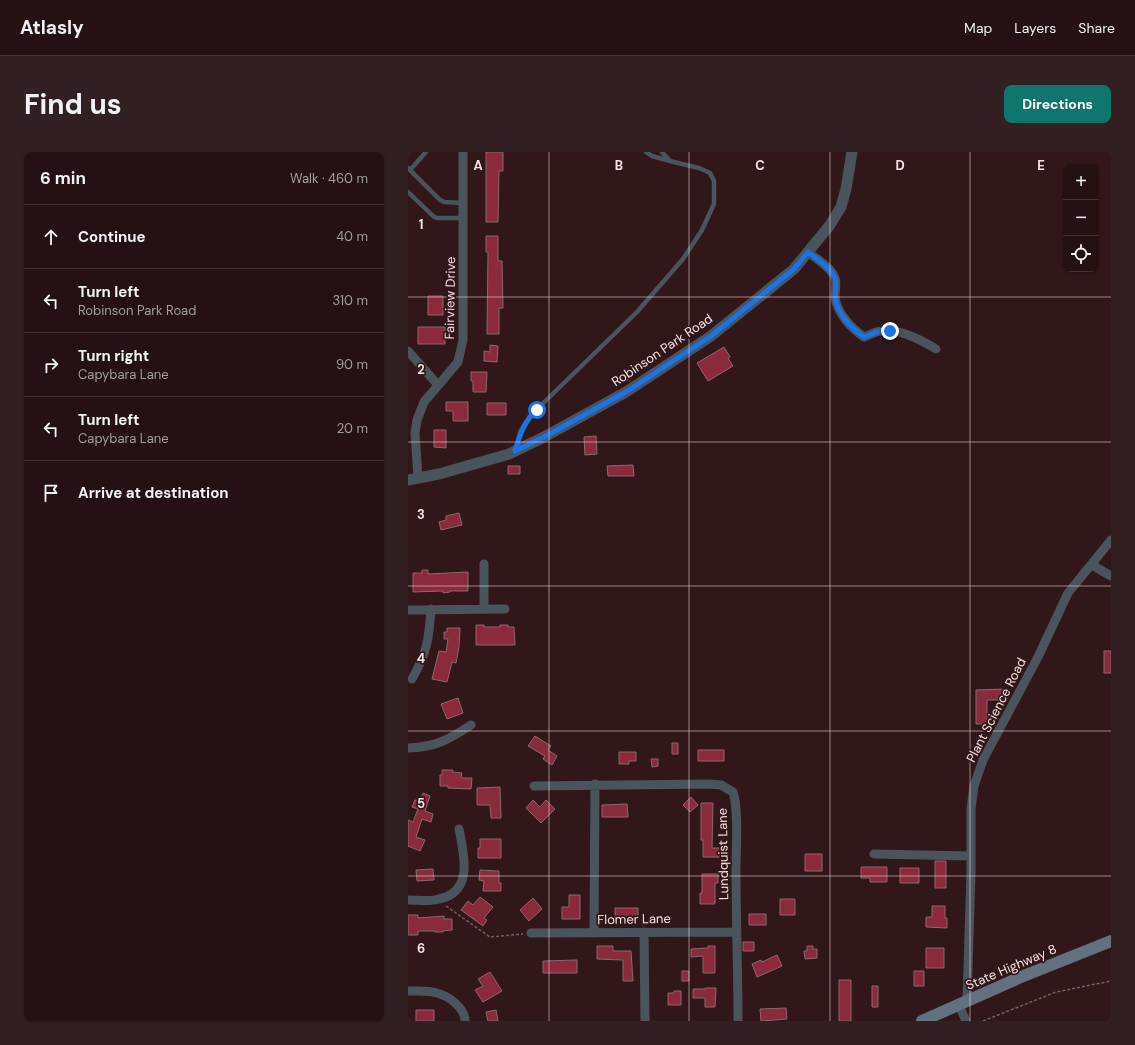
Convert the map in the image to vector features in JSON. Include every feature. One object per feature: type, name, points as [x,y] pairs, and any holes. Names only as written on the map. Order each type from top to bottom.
[{"type":"main road","name":"State Highway 8","points":[[922,1021],[1020,977],[1111,941]]},
{"type":"street","name":"Fairview Drive","points":[[413,479],[417,420],[424,402],[458,362],[464,340],[463,152]]},
{"type":"street","name":"Robinson Park Road","points":[[413,479],[439,474],[515,451],[544,437],[626,392],[711,336],[794,269],[830,225],[841,207],[846,189],[852,152]]},
{"type":"street","points":[[808,252],[830,271],[835,278],[835,298],[837,306],[851,326],[858,333],[864,337],[880,331],[890,331],[912,336],[936,349]]},
{"type":"street","points":[[408,351],[438,385]]},
{"type":"street","name":"Plant Science Road","points":[[963,1003],[971,856],[971,809],[974,786],[983,760],[1038,657],[1068,593],[1111,540]]},
{"type":"street","points":[[484,564],[484,609]]},
{"type":"street","points":[[1092,564],[1111,576]]},
{"type":"street","points":[[412,679],[427,647],[431,609]]},
{"type":"street","points":[[408,610],[505,609]]},
{"type":"street","points":[[408,748],[433,746],[452,738],[471,725]]},
{"type":"street","points":[[594,933],[595,784]]},
{"type":"street","name":"Lundquist Lane","points":[[534,786],[595,784],[709,784],[721,785],[733,792],[735,798],[736,817],[738,1021]]},
{"type":"street","points":[[408,900],[438,900],[449,896],[458,890],[462,882],[464,871],[464,854],[459,829]]},
{"type":"street","points":[[874,854],[971,856]]},
{"type":"street","points":[[644,932],[645,1021]]},
{"type":"street","name":"Flomer Lane","points":[[531,933],[737,932]]},
{"type":"street","points":[[408,991],[428,991],[438,993],[450,999],[459,1007],[465,1017],[465,1021]]},
{"type":"street","points":[[963,1003],[966,1021]]},
{"type":"lane","points":[[426,152],[409,169],[440,200],[444,202],[463,202]]},
{"type":"lane","points":[[515,451],[520,432],[530,416],[637,312],[683,259],[702,230],[714,204],[714,182],[710,173],[699,168],[652,156],[646,152]]},
{"type":"lane","points":[[662,152],[670,161]]},
{"type":"lane","points":[[408,192],[437,218],[463,218]]},
{"type":"path","points":[[438,900],[490,937],[531,933]]},
{"type":"path","points":[[983,1021],[1056,992],[1111,981]]},
{"type":"building","points":[[486,152],[503,152],[503,171],[499,171],[498,222],[486,222]]},
{"type":"building","points":[[486,236],[498,236],[498,261],[502,261],[503,308],[499,308],[499,334],[487,334],[488,252],[486,252]]},
{"type":"building","points":[[428,296],[443,296],[443,315],[428,315]]},
{"type":"building","points":[[418,327],[445,327],[445,344],[418,344]]},
{"type":"building","points":[[490,345],[498,346],[497,362],[484,361],[484,351],[490,352]]},
{"type":"building","points":[[724,347],[733,366],[708,381],[697,363]]},
{"type":"building","points":[[471,372],[487,372],[486,392],[473,392]]},
{"type":"building","points":[[446,402],[468,402],[468,421],[453,421],[453,411],[446,411]]},
{"type":"building","points":[[487,403],[506,403],[506,415],[487,415]]},
{"type":"building","points":[[434,430],[446,430],[446,448],[434,447]]},
{"type":"building","points":[[596,436],[597,454],[585,455],[584,437]]},
{"type":"building","points":[[633,465],[634,476],[608,476],[607,466]]},
{"type":"building","points":[[508,466],[520,466],[520,474],[508,474]]},
{"type":"building","points":[[459,513],[462,525],[441,530],[439,522],[446,520],[446,516]]},
{"type":"building","points":[[422,570],[428,570],[428,574],[468,572],[468,591],[450,591],[443,593],[443,591],[413,592],[413,573],[422,573]]},
{"type":"building","points":[[476,625],[484,625],[484,627],[500,627],[500,625],[508,625],[508,627],[514,627],[515,645],[476,645]]},
{"type":"building","points":[[447,628],[460,628],[456,663],[452,662],[447,682],[432,679],[439,651],[446,652],[448,639],[444,639],[444,632],[447,632]]},
{"type":"building","points":[[1104,651],[1111,651],[1111,673],[1104,673]]},
{"type":"building","points":[[1007,689],[1007,700],[987,700],[987,724],[976,724],[976,690]]},
{"type":"building","points":[[458,698],[463,713],[447,719],[441,704]]},
{"type":"building","points":[[535,736],[551,746],[548,750],[557,756],[552,765],[543,759],[545,756],[528,746]]},
{"type":"building","points":[[672,743],[678,743],[678,754],[672,754]]},
{"type":"building","points":[[698,750],[724,750],[724,761],[698,761]]},
{"type":"building","points":[[619,752],[636,752],[636,761],[629,761],[629,764],[619,764]]},
{"type":"building","points":[[651,759],[658,759],[658,766],[652,767]]},
{"type":"building","points":[[442,770],[453,770],[452,772],[462,773],[461,778],[472,778],[471,789],[448,788],[448,786],[440,786],[440,775],[442,775]]},
{"type":"building","points":[[500,787],[501,818],[491,818],[490,805],[477,805],[477,788]]},
{"type":"building","points":[[423,793],[430,796],[425,811],[433,814],[431,822],[422,819],[416,837],[425,840],[420,851],[408,846],[408,820],[413,822],[418,809],[412,807],[415,800],[420,801]]},
{"type":"building","points":[[691,797],[698,805],[690,812],[683,805]]},
{"type":"building","points":[[533,800],[540,807],[546,800],[555,809],[541,823],[526,808]]},
{"type":"building","points":[[701,803],[713,803],[712,848],[721,848],[721,857],[703,857],[703,840],[701,840]]},
{"type":"building","points":[[627,804],[628,817],[602,817],[602,805]]},
{"type":"building","points":[[480,839],[501,839],[501,858],[478,858]]},
{"type":"building","points":[[805,854],[822,854],[822,871],[805,871]]},
{"type":"building","points":[[935,861],[946,861],[946,888],[935,888]]},
{"type":"building","points":[[861,867],[887,867],[887,882],[870,882],[870,878],[861,878]]},
{"type":"building","points":[[900,868],[919,868],[919,883],[900,883]]},
{"type":"building","points":[[433,869],[434,880],[417,881],[416,870]]},
{"type":"building","points":[[480,870],[499,871],[501,891],[483,891],[484,881],[479,880]]},
{"type":"building","points":[[702,874],[718,874],[718,883],[715,883],[715,904],[700,904],[700,893],[702,893]]},
{"type":"building","points":[[569,895],[580,895],[580,919],[562,919],[562,907],[569,907]]},
{"type":"building","points":[[480,897],[493,907],[484,918],[487,920],[483,926],[461,910],[468,901],[473,905]]},
{"type":"building","points":[[533,898],[542,909],[529,921],[520,910]]},
{"type":"building","points":[[780,899],[795,899],[795,915],[780,915]]},
{"type":"building","points":[[932,906],[945,906],[947,928],[926,927],[926,917],[932,917]]},
{"type":"building","points":[[615,908],[638,908],[638,919],[615,919]]},
{"type":"building","points":[[749,914],[766,914],[766,925],[749,925]]},
{"type":"building","points":[[408,915],[418,915],[418,918],[444,916],[444,919],[452,919],[452,930],[443,932],[418,931],[418,935],[408,935]]},
{"type":"building","points":[[743,942],[754,942],[754,951],[743,951]]},
{"type":"building","points":[[597,946],[613,946],[613,951],[631,951],[633,981],[623,981],[623,960],[597,959]]},
{"type":"building","points":[[708,946],[715,946],[715,973],[703,973],[703,956],[691,957],[691,949],[708,948]]},
{"type":"building","points":[[807,946],[813,946],[813,949],[817,949],[817,958],[805,959],[804,951],[807,951]]},
{"type":"building","points":[[926,948],[944,948],[944,968],[926,968]]},
{"type":"building","points":[[777,955],[782,966],[757,977],[752,964],[761,960],[762,962]]},
{"type":"building","points":[[577,960],[577,973],[543,973],[543,961]]},
{"type":"building","points":[[682,971],[689,971],[689,981],[682,981]]},
{"type":"building","points":[[914,971],[924,971],[924,986],[914,986]]},
{"type":"building","points":[[490,972],[502,991],[483,1002],[475,990],[483,986],[478,979]]},
{"type":"building","points":[[839,980],[851,980],[851,1021],[839,1021]]},
{"type":"building","points":[[872,986],[878,986],[878,1007],[872,1007]]},
{"type":"building","points":[[716,988],[715,1007],[705,1007],[705,998],[693,998],[693,989]]},
{"type":"building","points":[[674,991],[681,991],[681,1005],[668,1005],[668,993],[674,993]]},
{"type":"building","points":[[786,1008],[787,1019],[761,1021],[760,1009]]},
{"type":"building","points":[[416,1010],[434,1010],[434,1021],[416,1021]]},
{"type":"building","points":[[496,1010],[498,1021],[488,1021],[486,1012]]},
{"type":"route","points":[[537,410],[530,416],[520,432],[515,451],[544,437],[626,392],[711,336],[794,269],[808,252],[823,264],[835,278],[835,298],[837,306],[851,326],[858,333],[864,337],[880,331],[890,331]]}]
